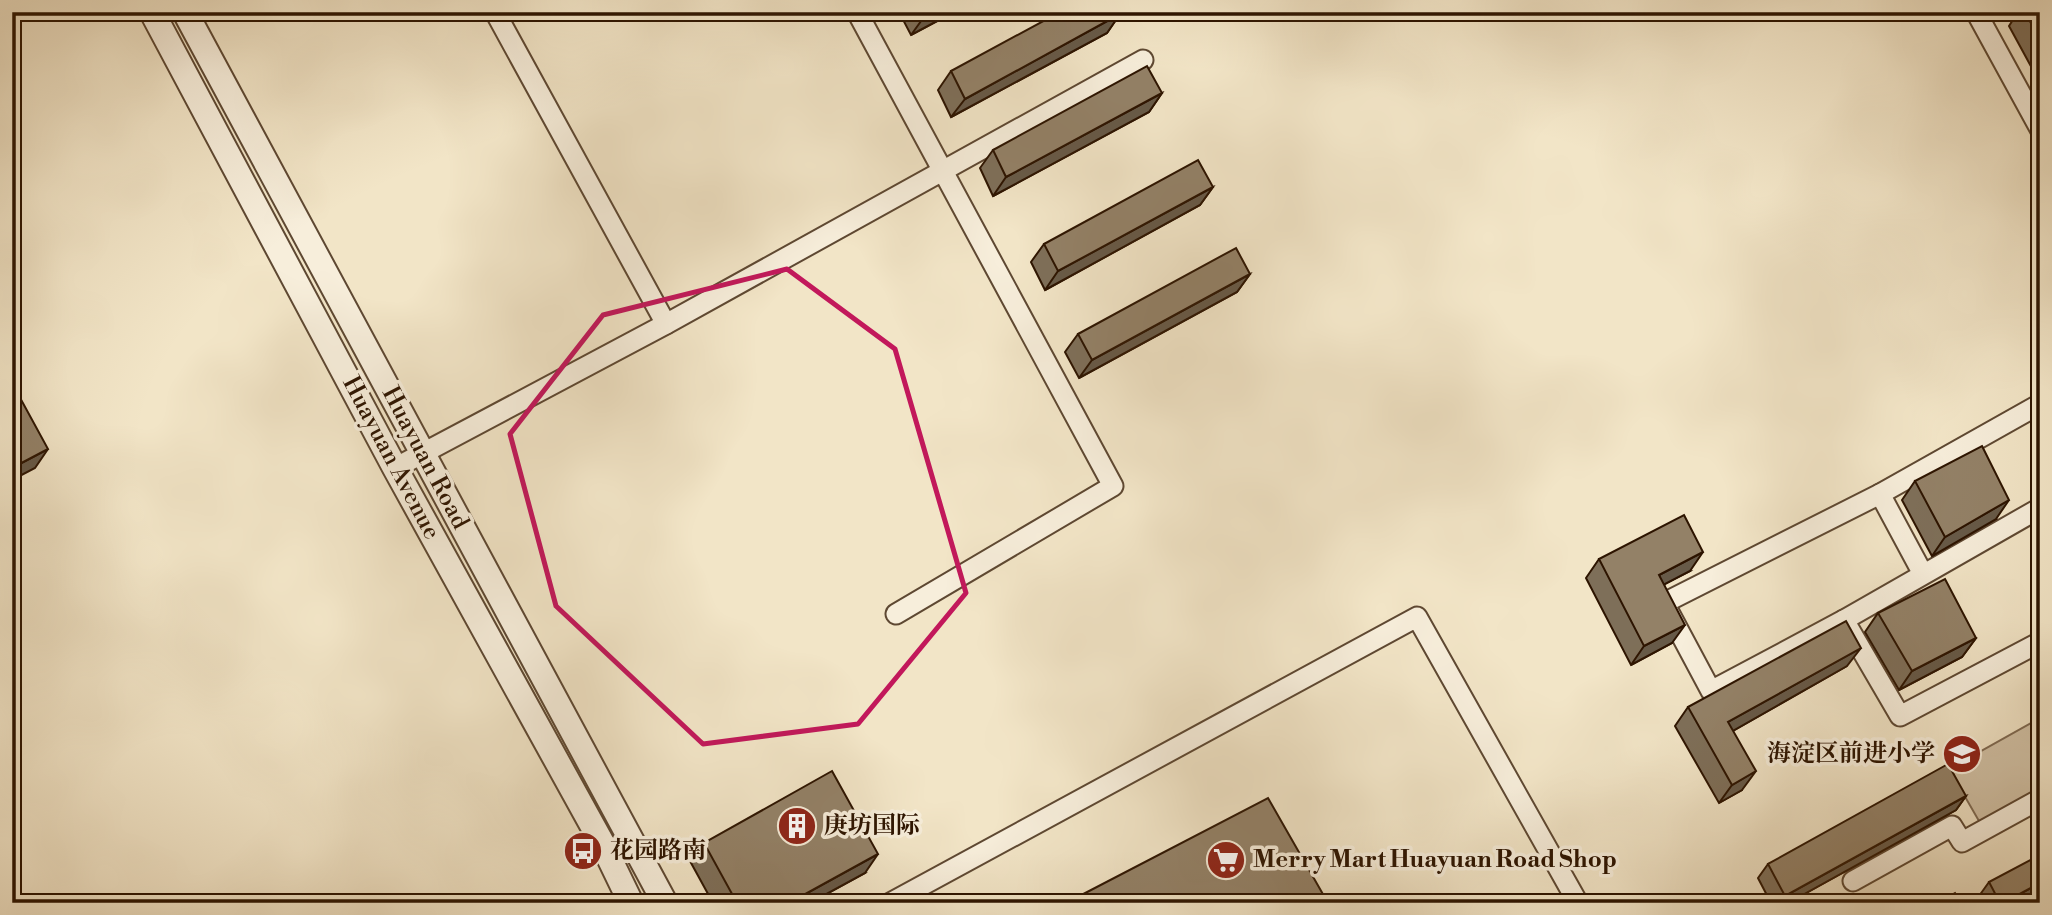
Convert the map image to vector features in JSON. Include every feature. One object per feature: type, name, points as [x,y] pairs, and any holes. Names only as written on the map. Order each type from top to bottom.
[{"type":"street","name":"Huayuan Avenue","points":[[152,12],[395,468],[602,843],[631,903]]},
{"type":"street","name":"Huayuan Road","points":[[185,12],[665,903]]},
{"type":"street","points":[[495,12],[666,324]]},
{"type":"street","points":[[857,12],[1113,486],[896,614]]},
{"type":"street","points":[[1976,12],[2040,130]]},
{"type":"street","points":[[395,468],[666,324],[1143,60]]},
{"type":"street","points":[[320,326],[346,311]]},
{"type":"street","points":[[2040,404],[1880,494],[1664,603],[1711,691],[1844,620],[2040,508]]},
{"type":"street","points":[[1880,494],[1923,574]]},
{"type":"street","points":[[890,903],[1417,617],[1578,903]]},
{"type":"street","points":[[1844,620],[1900,716],[2040,642]]},
{"type":"street","points":[[1853,881],[1952,825],[1962,842],[2040,799]]},
{"type":"highlighted area","points":[[787,269],[895,349],[966,593],[858,724],[703,744],[556,606],[510,434],[603,315]]},
{"type":"shaded area","points":[[2040,718],[2040,795],[1983,828],[1949,769]]},
{"type":"building","points":[[1060,12],[1120,14],[965,99],[951,71]]},
{"type":"building","points":[[2025,12],[2040,12],[2040,40]]},
{"type":"building","points":[[1147,66],[1162,93],[1006,177],[993,150]]},
{"type":"building","points":[[1198,160],[1213,187],[1058,271],[1044,244]]},
{"type":"building","points":[[1236,248],[1250,274],[1092,360],[1078,334]]},
{"type":"building","points":[[12,383],[48,449],[12,468]]},
{"type":"building","points":[[1982,446],[2009,500],[1945,537],[1915,481]]},
{"type":"building","points":[[1684,515],[1703,552],[1659,575],[1685,625],[1644,646],[1599,559]]},
{"type":"building","points":[[1945,579],[1976,638],[1912,671],[1878,613]]},
{"type":"building","points":[[1846,621],[1861,648],[1728,722],[1756,771],[1732,785],[1688,707]]},
{"type":"building","points":[[1948,764],[1966,796],[1785,896],[1768,864]]},
{"type":"building","name":"庚坊国际","points":[[832,771],[878,854],[789,903],[737,903],[704,843]]},
{"type":"building","name":"Merry Mart Huayuan Road Shop","points":[[1268,798],[1328,903],[1066,903]]},
{"type":"building","points":[[2040,855],[2040,883],[2000,903],[1989,882]]},
{"type":"building","points":[[1955,893],[1961,903],[1937,903]]},
{"type":"place","name":"海淀区前进小学","points":[[1962,754]]},
{"type":"place","name":"庚坊国际","points":[[797,826]]},
{"type":"place","name":"花园路南","points":[[583,851]]},
{"type":"place","name":"Merry Mart Huayuan Road Shop","points":[[1226,860]]}]
